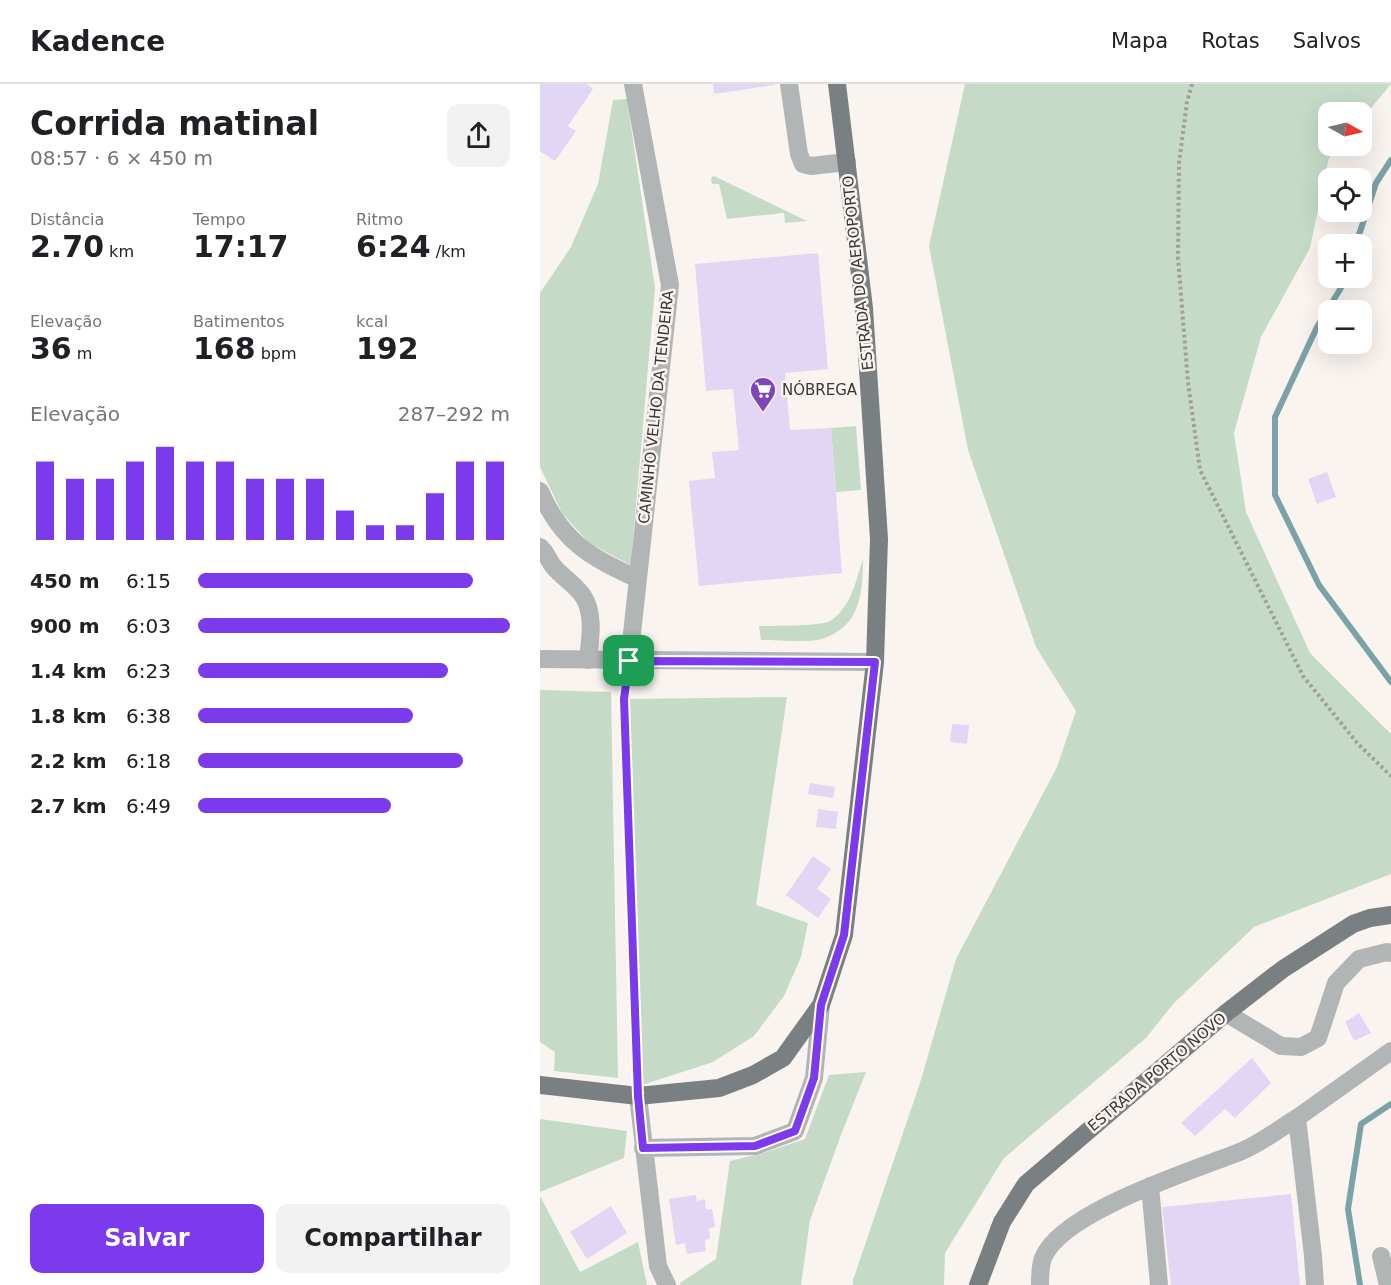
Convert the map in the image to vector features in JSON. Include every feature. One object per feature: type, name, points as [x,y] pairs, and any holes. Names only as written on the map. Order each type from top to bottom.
[{"type":"main road","name":"ESTRADA DO AEROPORTO","points":[[540,1085],[638,1096],[719,1088],[753,1075],[783,1058],[821,1005],[844,935],[875,662],[879,539],[864,308],[837,84]]},
{"type":"main road","name":"ESTRADA PORTO NOVO","points":[[978,1285],[1002,1222],[1026,1184],[1226,1012],[1283,969],[1353,924],[1370,918],[1391,915]]},
{"type":"street","name":"CAMINHO VELHO DA TENDEIRA","points":[[629,661],[670,285],[633,84]]},
{"type":"street","points":[[789,84],[803,164],[811,166],[847,162]]},
{"type":"street","points":[[540,491],[562,530],[578,546],[600,562],[638,579]]},
{"type":"street","points":[[540,547],[545,551],[552,565],[582,595],[588,606],[590,617],[588,660]]},
{"type":"street","points":[[540,659],[875,662]]},
{"type":"street","points":[[1226,1012],[1281,1046],[1301,1047],[1318,1038],[1336,983],[1359,958],[1391,953]]},
{"type":"street","points":[[643,1148],[755,1146],[795,1131],[814,1078],[821,1005]]},
{"type":"street","points":[[1040,1285],[1043,1257],[1052,1245],[1082,1218],[1150,1186],[1245,1150],[1297,1118],[1391,1051]]},
{"type":"street","points":[[638,1096],[657,1266],[667,1285]]},
{"type":"street","points":[[1297,1118],[1315,1285]]},
{"type":"street","points":[[1150,1186],[1159,1285]]},
{"type":"street","points":[[1381,1256],[1388,1285]]},
{"type":"path","points":[[1192,84],[1187,102],[1179,163],[1178,258],[1188,382],[1200,470],[1303,676],[1358,744],[1391,776]]},
{"type":"path","points":[[629,661],[624,699],[638,1096]]},
{"type":"green space","points":[[965,84],[1391,84],[1372,107],[1372,102],[1318,102],[1318,156],[1331,156],[1327,168],[1318,168],[1318,210],[1310,248],[1261,337],[1234,433],[1246,512],[1310,653],[1391,734],[1391,874],[1254,927],[1173,1004],[1146,1038],[1004,1158],[945,1253],[944,1285],[853,1285],[920,1083],[956,959],[1057,767],[1076,711],[1036,647],[968,450],[929,246]]},
{"type":"green space","points":[[627,99],[655,288],[632,566],[589,543],[562,513],[540,467],[540,293],[571,247],[598,184],[613,100]]},
{"type":"green space","points":[[714,176],[807,221],[785,223],[784,213],[727,219],[719,184],[712,184],[711,178]]},
{"type":"green space","points":[[856,426],[861,490],[836,492],[831,428]]},
{"type":"green space","points":[[863,559],[862,584],[857,607],[852,617],[835,634],[816,640],[761,640],[759,626],[817,624],[830,621],[848,601]]},
{"type":"green space","points":[[540,690],[611,692],[618,1078],[554,1071],[555,1052],[540,1042]]},
{"type":"green space","points":[[787,697],[756,905],[808,923],[801,957],[784,996],[754,1036],[713,1062],[639,1086],[625,699]]},
{"type":"green space","points":[[866,1072],[810,1220],[801,1285],[681,1285],[680,1283],[716,1259],[730,1161],[805,1139],[829,1075]]},
{"type":"green space","points":[[540,1119],[627,1131],[624,1158],[540,1192]]},
{"type":"green space","points":[[540,1196],[580,1272],[638,1242],[647,1285],[540,1285]]},
{"type":"building","points":[[540,84],[586,84],[593,89],[568,126],[576,131],[555,161],[540,151]]},
{"type":"building","points":[[713,84],[774,84],[774,85],[714,94]]},
{"type":"building","points":[[818,253],[828,369],[785,373],[790,430],[831,428],[842,573],[699,586],[689,481],[715,478],[712,452],[739,450],[733,389],[706,391],[695,264]]},
{"type":"building","points":[[1327,472],[1336,497],[1317,504],[1308,479]]},
{"type":"building","points":[[952,724],[969,725],[967,744],[950,742]]},
{"type":"building","points":[[810,783],[835,787],[833,798],[808,794]]},
{"type":"building","points":[[818,809],[838,812],[836,829],[816,827]]},
{"type":"building","points":[[813,856],[831,869],[817,889],[831,899],[818,918],[786,895]]},
{"type":"building","points":[[1359,1013],[1371,1033],[1354,1041],[1345,1022]]},
{"type":"building","points":[[1252,1058],[1271,1083],[1235,1118],[1225,1109],[1195,1136],[1181,1123]]},
{"type":"building","points":[[1291,1194],[1300,1285],[1171,1285],[1162,1207]]},
{"type":"building","points":[[696,1195],[697,1201],[705,1199],[706,1210],[712,1209],[715,1227],[709,1228],[710,1239],[705,1240],[706,1251],[687,1254],[685,1243],[676,1245],[669,1199]]},
{"type":"building","points":[[611,1206],[627,1233],[587,1259],[570,1232]]},
{"type":"waterway","points":[[1359,234],[1376,183],[1391,160]]},
{"type":"waterway","points":[[1341,288],[1317,327],[1275,417],[1275,495],[1319,585],[1391,682]]},
{"type":"waterway","points":[[1360,1285],[1348,1209],[1361,1124],[1391,1104]]},
{"type":"place","name":"NÓBREGA","points":[[763,413]]},
{"type":"route","points":[[629,661],[875,662],[844,935],[821,1005],[814,1078],[795,1131],[755,1146],[643,1148],[638,1096],[624,699],[629,661]]}]
